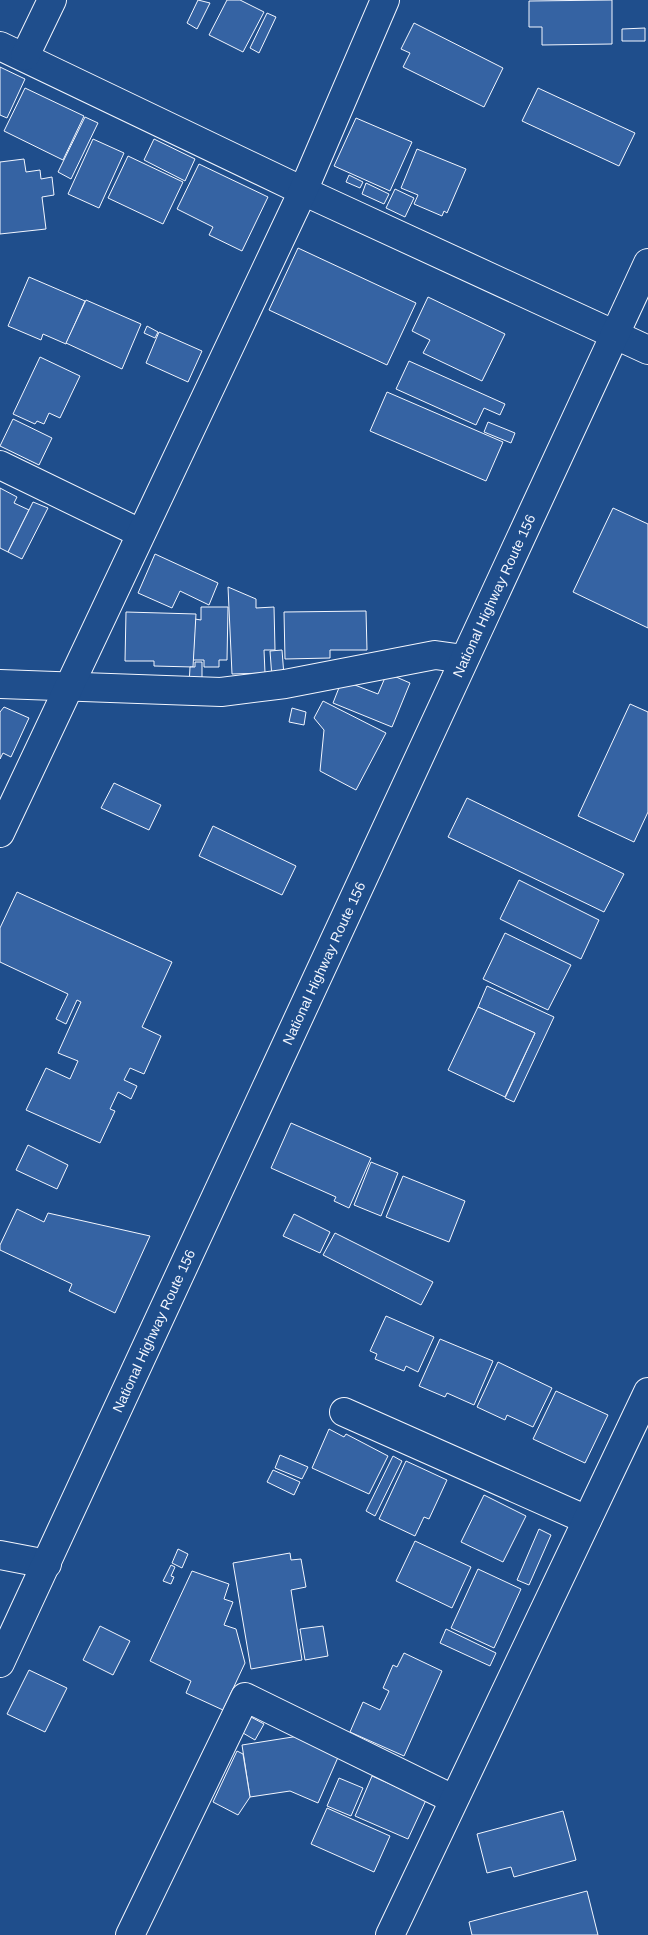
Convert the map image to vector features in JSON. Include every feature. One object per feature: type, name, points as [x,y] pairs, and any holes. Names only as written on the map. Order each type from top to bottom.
[{"type":"main road","points":[[25,56],[52,0]]},
{"type":"main road","points":[[0,833],[303,191],[385,0]]},
{"type":"main road","points":[[0,46],[25,56],[303,191],[648,350]]},
{"type":"main road","name":"National Highway Route 156","points":[[0,1662],[648,263]]},
{"type":"main road","points":[[0,465],[140,533]]},
{"type":"main road","points":[[0,684],[221,692],[285,684],[435,655],[464,659]]},
{"type":"main road","points":[[390,1935],[648,1392]]},
{"type":"main road","points":[[344,1412],[587,1520]]},
{"type":"main road","points":[[0,1555],[47,1564]]},
{"type":"main road","points":[[130,1935],[245,1697],[453,1799]]},
{"type":"building","points":[[198,0],[210,3],[197,29],[187,23]]},
{"type":"building","points":[[227,0],[240,0],[264,12],[243,52],[209,35]]},
{"type":"building","points":[[612,0],[612,44],[542,45],[542,27],[529,27],[529,1]]},
{"type":"building","points":[[267,13],[276,17],[259,53],[250,48]]},
{"type":"building","points":[[414,23],[503,68],[484,107],[403,67],[410,53],[401,49]]},
{"type":"building","points":[[645,28],[645,41],[622,41],[622,29]]},
{"type":"building","points":[[0,67],[25,79],[7,118],[0,115]]},
{"type":"building","points":[[25,88],[84,116],[63,160],[4,131]]},
{"type":"building","points":[[538,88],[635,133],[619,166],[522,121]]},
{"type":"building","points":[[85,117],[98,123],[71,179],[58,172]]},
{"type":"building","points":[[356,118],[412,142],[390,191],[334,166]]},
{"type":"building","points":[[93,139],[124,153],[99,208],[68,194]]},
{"type":"building","points":[[154,139],[195,159],[185,181],[144,160]]},
{"type":"building","points":[[417,149],[466,169],[447,213],[444,211],[442,216],[414,204],[418,195],[401,188]]},
{"type":"building","points":[[128,156],[183,182],[163,224],[108,198]]},
{"type":"building","points":[[24,159],[26,172],[40,170],[41,179],[52,177],[54,195],[42,197],[46,229],[0,234],[0,162]]},
{"type":"building","points":[[199,164],[268,197],[242,251],[209,235],[213,227],[177,209]]},
{"type":"building","points":[[349,175],[363,182],[360,188],[346,182]]},
{"type":"building","points":[[366,183],[389,194],[384,204],[362,194]]},
{"type":"building","points":[[395,189],[414,198],[405,217],[386,208]]},
{"type":"building","points":[[298,248],[416,303],[387,365],[269,310]]},
{"type":"building","points":[[29,277],[85,301],[66,344],[43,334],[41,340],[8,326]]},
{"type":"building","points":[[428,297],[505,334],[482,381],[423,353],[430,340],[412,331]]},
{"type":"building","points":[[86,300],[141,324],[122,369],[66,343]]},
{"type":"building","points":[[147,326],[158,332],[155,338],[144,333]]},
{"type":"building","points":[[159,332],[202,351],[188,382],[146,363]]},
{"type":"building","points":[[40,357],[80,376],[60,418],[49,413],[44,424],[37,421],[35,424],[13,414]]},
{"type":"building","points":[[409,361],[505,404],[500,415],[484,408],[476,425],[396,389]]},
{"type":"building","points":[[387,392],[503,442],[486,481],[370,431]]},
{"type":"building","points":[[13,419],[52,438],[39,465],[0,446]]},
{"type":"building","points":[[488,422],[515,433],[511,443],[484,432]]},
{"type":"building","points":[[0,488],[17,497],[14,503],[29,510],[8,552],[0,548]]},
{"type":"building","points":[[33,502],[48,508],[22,559],[8,552]]},
{"type":"building","points":[[613,508],[648,524],[648,628],[573,592]]},
{"type":"building","points":[[155,554],[218,583],[209,605],[180,591],[172,608],[138,593]]},
{"type":"building","points":[[228,587],[256,599],[256,608],[274,607],[275,650],[264,650],[265,673],[232,674]]},
{"type":"building","points":[[201,607],[228,607],[227,660],[219,660],[219,667],[204,667],[204,660],[193,660],[195,619],[201,620]]},
{"type":"building","points":[[366,611],[367,650],[330,650],[330,658],[285,659],[284,612]]},
{"type":"building","points":[[126,612],[196,614],[193,667],[154,666],[154,661],[125,661]]},
{"type":"building","points":[[282,650],[284,676],[272,678],[270,651]]},
{"type":"building","points":[[195,662],[202,662],[202,684],[189,685],[190,667],[195,667]]},
{"type":"building","points":[[387,673],[410,683],[392,727],[333,703],[342,680],[378,694]]},
{"type":"building","points":[[323,701],[386,733],[356,790],[320,771],[324,730],[314,718]]},
{"type":"building","points":[[630,704],[648,712],[648,812],[634,842],[578,816]]},
{"type":"building","points":[[4,707],[29,718],[11,757],[3,753],[0,759],[0,712]]},
{"type":"building","points":[[292,708],[306,712],[304,725],[289,722]]},
{"type":"building","points":[[114,783],[161,805],[149,830],[101,808]]},
{"type":"building","points":[[467,798],[624,874],[604,912],[448,837]]},
{"type":"building","points":[[213,826],[296,866],[282,895],[199,856]]},
{"type":"building","points":[[519,880],[599,920],[581,959],[500,919]]},
{"type":"building","points":[[17,892],[172,962],[142,1027],[161,1036],[144,1074],[130,1068],[124,1080],[137,1086],[131,1099],[118,1092],[110,1109],[115,1111],[100,1143],[26,1110],[46,1068],[70,1079],[78,1061],[58,1053],[81,1002],[77,1000],[66,1024],[56,1019],[68,994],[0,962],[0,928]]},
{"type":"building","points":[[505,933],[571,965],[548,1010],[483,979]]},
{"type":"building","points":[[487,986],[554,1017],[514,1102],[505,1098],[535,1033],[478,1007]]},
{"type":"building","points":[[478,1007],[535,1033],[505,1097],[448,1070]]},
{"type":"building","points":[[291,1123],[371,1158],[349,1208],[334,1201],[336,1197],[271,1168]]},
{"type":"building","points":[[28,1145],[68,1165],[57,1189],[16,1170]]},
{"type":"building","points":[[371,1162],[398,1173],[381,1216],[354,1205]]},
{"type":"building","points":[[403,1176],[465,1201],[449,1242],[386,1217]]},
{"type":"building","points":[[17,1209],[44,1222],[48,1213],[150,1236],[115,1313],[69,1291],[72,1284],[0,1250],[0,1245]]},
{"type":"building","points":[[294,1214],[330,1232],[320,1253],[283,1236]]},
{"type":"building","points":[[335,1233],[433,1282],[421,1305],[323,1255]]},
{"type":"building","points":[[386,1316],[434,1337],[418,1372],[406,1366],[404,1371],[375,1359],[377,1354],[370,1351]]},
{"type":"building","points":[[440,1339],[493,1361],[474,1405],[447,1393],[445,1397],[419,1386]]},
{"type":"building","points":[[498,1362],[552,1388],[533,1427],[507,1415],[505,1420],[477,1407]]},
{"type":"building","points":[[556,1391],[608,1415],[585,1463],[533,1439]]},
{"type":"building","points":[[329,1429],[344,1437],[346,1434],[388,1456],[369,1494],[312,1468]]},
{"type":"building","points":[[280,1455],[308,1467],[302,1479],[275,1468]]},
{"type":"building","points":[[393,1456],[402,1461],[375,1516],[366,1511]]},
{"type":"building","points":[[406,1461],[447,1480],[429,1519],[424,1517],[415,1536],[379,1519]]},
{"type":"building","points":[[273,1470],[300,1482],[294,1495],[267,1482]]},
{"type":"building","points":[[484,1495],[526,1516],[503,1562],[461,1542]]},
{"type":"building","points":[[539,1529],[551,1535],[529,1585],[517,1580]]},
{"type":"building","points":[[415,1541],[471,1567],[452,1608],[396,1581]]},
{"type":"building","points":[[178,1549],[188,1554],[182,1568],[172,1563]]},
{"type":"building","points":[[290,1553],[291,1560],[301,1559],[306,1587],[291,1590],[302,1660],[251,1669],[233,1563]]},
{"type":"building","points":[[171,1565],[175,1567],[171,1576],[174,1577],[171,1584],[163,1581]]},
{"type":"building","points":[[478,1569],[521,1589],[494,1648],[451,1628]]},
{"type":"building","points":[[192,1571],[229,1584],[224,1599],[233,1602],[224,1625],[236,1629],[245,1663],[223,1710],[186,1693],[191,1681],[150,1661]]},
{"type":"building","points":[[100,1626],[130,1641],[113,1675],[83,1660]]},
{"type":"building","points":[[323,1626],[328,1656],[305,1660],[300,1629]]},
{"type":"building","points":[[446,1629],[496,1653],[490,1666],[440,1643]]},
{"type":"building","points":[[404,1653],[442,1671],[404,1756],[350,1732],[363,1702],[380,1710],[389,1691],[383,1688],[393,1665],[397,1667]]},
{"type":"building","points":[[29,1670],[67,1688],[45,1732],[7,1714]]},
{"type":"building","points":[[251,1717],[264,1724],[255,1740],[243,1733]]},
{"type":"building","points":[[299,1736],[339,1755],[318,1803],[290,1791],[250,1797],[242,1745]]},
{"type":"building","points":[[237,1751],[243,1754],[250,1797],[238,1815],[213,1802]]},
{"type":"building","points":[[372,1776],[426,1800],[408,1839],[355,1816]]},
{"type":"building","points":[[339,1778],[363,1788],[351,1816],[327,1806]]},
{"type":"building","points":[[327,1808],[390,1836],[374,1872],[311,1844]]},
{"type":"building","points":[[563,1811],[576,1860],[514,1877],[511,1867],[487,1873],[477,1834]]},
{"type":"building","points":[[587,1891],[598,1935],[472,1935],[469,1922]]}]
